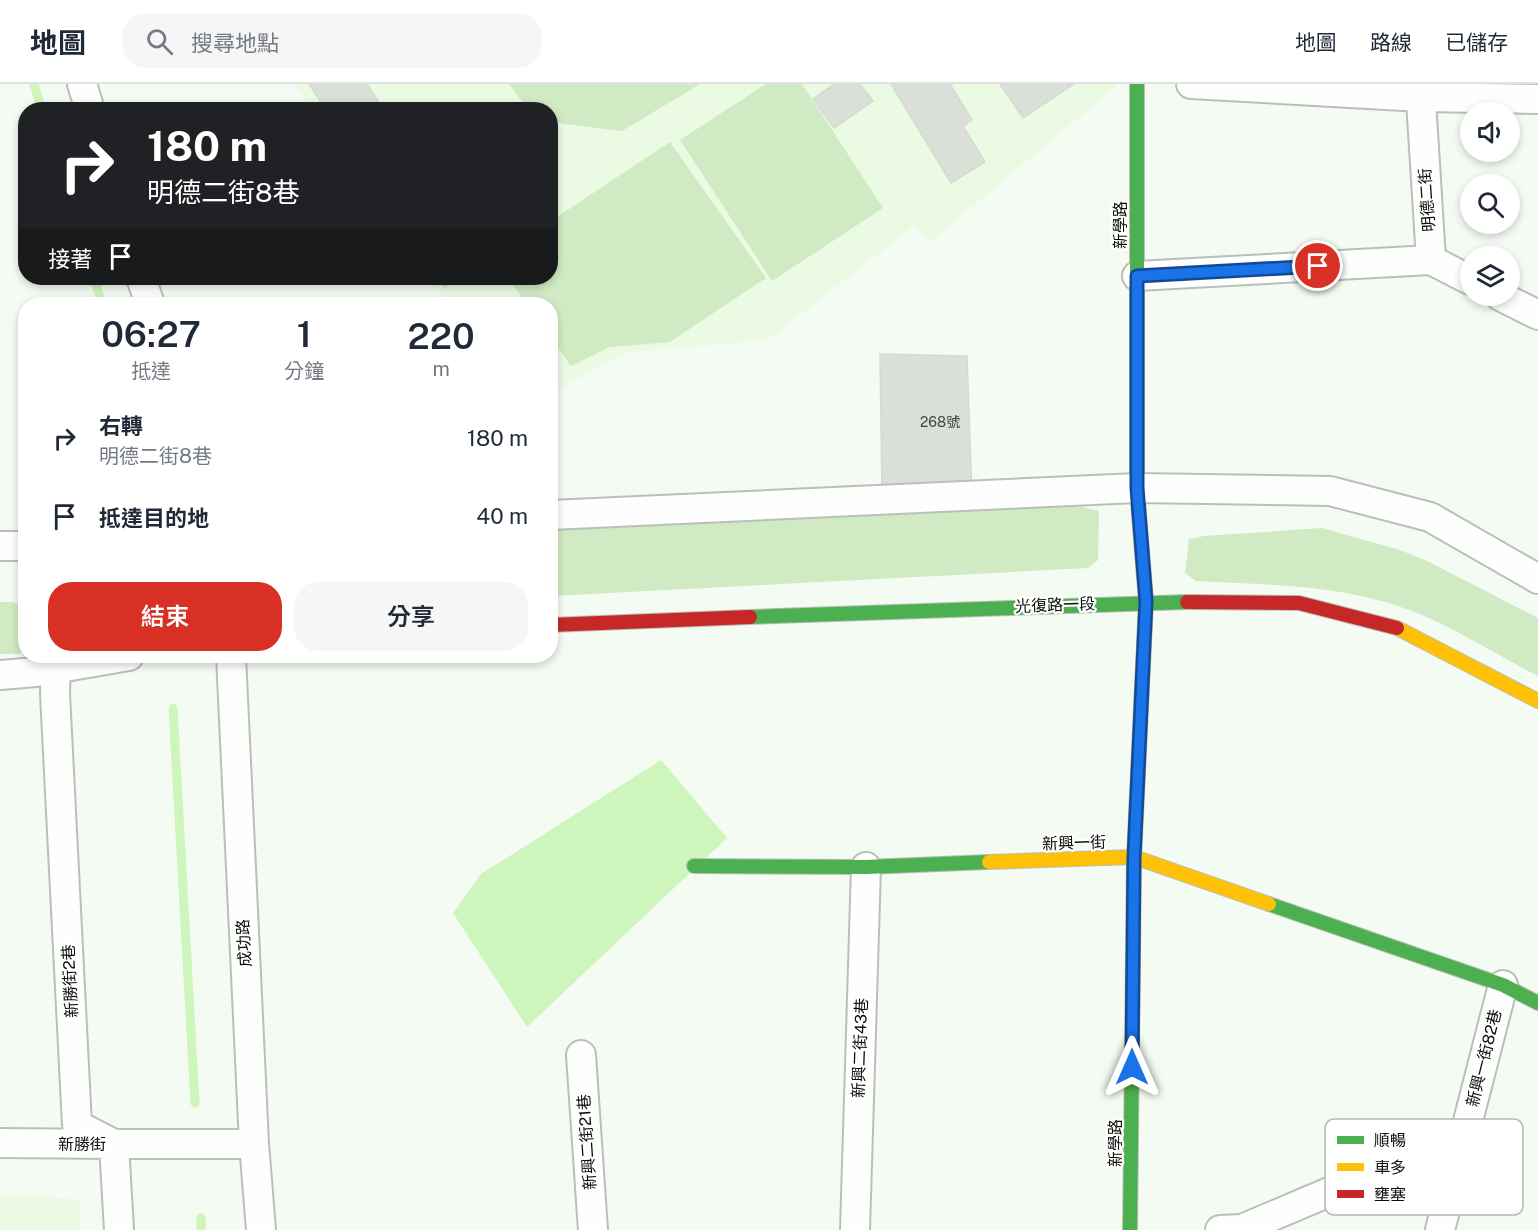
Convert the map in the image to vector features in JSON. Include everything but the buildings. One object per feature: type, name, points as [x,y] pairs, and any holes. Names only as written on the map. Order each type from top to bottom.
[{"type":"street","points":[[82,84],[88,102]]},
{"type":"street","name":"新學路","points":[[1130,1230],[1134,858],[1146,601],[1137,488],[1137,84]]},
{"type":"street","points":[[1191,84],[1420,91],[1538,99]]},
{"type":"street","name":"明德二街","points":[[1420,91],[1431,260]]},
{"type":"street","points":[[1137,276],[1431,260],[1460,275]]},
{"type":"street","points":[[1520,306],[1538,315]]},
{"type":"street","points":[[558,515],[1137,488],[1330,491],[1430,517],[1538,579]]},
{"type":"street","points":[[0,546],[18,546]]},
{"type":"street","name":"光復路一段","points":[[558,625],[1146,601],[1299,603],[1398,628],[1538,701]]},
{"type":"street","points":[[0,675],[52,663]]},
{"type":"street","name":"新勝街2巷","points":[[56,663],[77,1125],[114,1144],[254,1144]]},
{"type":"street","name":"成功路","points":[[231,663],[254,1144],[261,1230]]},
{"type":"street","name":"新興一街","points":[[694,866],[866,867],[1134,858],[1503,985],[1538,1003]]},
{"type":"street","name":"新興二街43巷","points":[[855,1230],[866,867]]},
{"type":"street","name":"新興一街82巷","points":[[1468,1119],[1503,985]]},
{"type":"street","name":"新興二街21巷","points":[[580,1055],[593,1230]]},
{"type":"street","name":"新勝街","points":[[0,1143],[114,1144],[119,1230]]},
{"type":"street","points":[[1220,1230],[1242,1229],[1325,1194]]},
{"type":"street","name":"新興一街82巷","points":[[1440,1230],[1444,1215]]},
{"type":"shaded area","points":[[294,84],[1118,84],[929,243],[914,226],[768,340],[623,353],[558,390],[558,297],[444,297],[435,285],[558,285],[558,102],[306,102]]},
{"type":"shaded area","points":[[509,84],[700,84],[622,131],[558,122],[558,102],[523,102]]},
{"type":"shaded area","points":[[766,84],[802,84],[883,208],[772,281],[680,140]]},
{"type":"shaded area","points":[[670,142],[766,278],[670,342],[610,347],[571,366],[558,347],[558,297],[522,297],[513,285],[558,285],[558,216]]},
{"type":"shaded area","points":[[1063,502],[1099,511],[1098,560],[1088,568],[558,596],[558,525]]},
{"type":"shaded area","points":[[1322,528],[1400,550],[1427,561],[1538,618],[1538,676],[1444,625],[1386,602],[1359,595],[1305,587],[1196,581],[1185,573],[1189,539]]},
{"type":"shaded area","points":[[0,602],[13,602],[18,604],[18,654],[0,654]]},
{"type":"shaded area","points":[[661,760],[727,838],[527,1027],[453,913],[481,874]]},
{"type":"shaded area","points":[[0,1195],[79,1199],[81,1230],[0,1230]]},
{"type":"waterway","points":[[34,84],[40,102]]},
{"type":"waterway","points":[[96,285],[100,297]]},
{"type":"waterway","points":[[173,708],[195,1103]]},
{"type":"waterway","points":[[201,1218],[201,1230]]},
{"type":"traffic: fast","points":[[1137,84],[1137,488],[1140,527]]},
{"type":"traffic: fast","points":[[750,617],[1187,602]]},
{"type":"traffic: fast","points":[[1130,1230],[1134,858]]},
{"type":"traffic: fast","points":[[694,866],[866,867],[989,862]]},
{"type":"traffic: fast","points":[[1269,904],[1503,985],[1538,1003]]},
{"type":"traffic: slow","points":[[1134,858],[1146,601],[1140,527]]},
{"type":"traffic: slow","points":[[1397,628],[1538,701]]},
{"type":"traffic: slow","points":[[989,862],[1134,857],[1269,904]]},
{"type":"traffic: jam","points":[[1187,602],[1299,603],[1397,628]]},
{"type":"traffic: jam","points":[[558,625],[750,617]]},
{"type":"route","points":[[1132,1067],[1134,858],[1146,601],[1137,488],[1137,276],[1318,266]]}]
